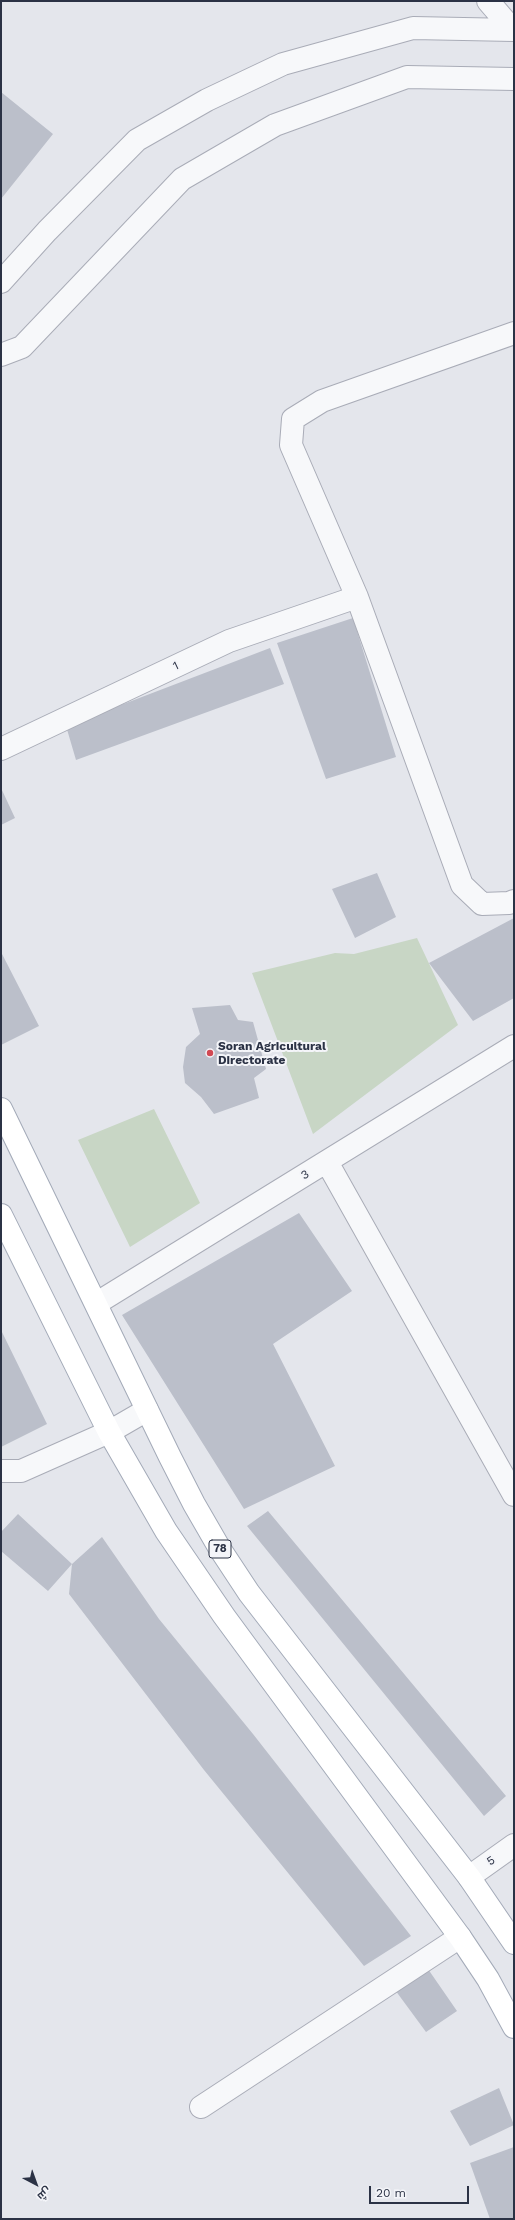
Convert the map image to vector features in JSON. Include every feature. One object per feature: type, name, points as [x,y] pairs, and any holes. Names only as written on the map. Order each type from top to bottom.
[{"type":"main road","name":"78","points":[[1,1109],[194,1504],[220,1549],[249,1593],[469,1876],[514,1943]]},
{"type":"main road","points":[[1,1215],[109,1432],[158,1519],[198,1579],[460,1937],[488,1979],[514,2027]]},
{"type":"street","points":[[488,1],[514,30]]},
{"type":"street","points":[[1,282],[47,231],[137,140],[207,100],[283,64],[413,28],[514,30]]},
{"type":"street","points":[[1,355],[22,348],[182,179],[274,125],[407,77],[514,79]]},
{"type":"street","points":[[514,332],[322,401],[293,419],[291,445],[357,597],[462,885],[482,904],[509,903],[514,901]]},
{"type":"street","name":"1","points":[[1,749],[229,641],[357,597]]},
{"type":"street","name":"3","points":[[97,1304],[514,1046]]},
{"type":"street","points":[[326,1162],[514,1495]]},
{"type":"street","points":[[1,1471],[21,1471],[109,1432],[148,1410]]},
{"type":"street","name":"5","points":[[469,1876],[514,1846]]},
{"type":"street","points":[[201,2107],[460,1937]]},
{"type":"green space","points":[[417,938],[458,1025],[313,1134],[252,973],[335,953],[354,954]]},
{"type":"green space","points":[[154,1109],[200,1203],[130,1247],[78,1140]]},
{"type":"building","points":[[1,92],[53,134],[1,199]]},
{"type":"building","points":[[353,618],[396,757],[326,779],[277,643]]},
{"type":"building","points":[[270,648],[284,684],[76,760],[66,726]]},
{"type":"building","points":[[1,788],[15,818],[1,825]]},
{"type":"building","points":[[377,873],[396,917],[355,938],[332,889]]},
{"type":"building","points":[[514,918],[514,998],[473,1021],[429,963]]},
{"type":"building","points":[[1,952],[39,1026],[1,1045]]},
{"type":"building","points":[[230,1005],[238,1020],[253,1022],[266,1069],[254,1078],[259,1098],[214,1114],[201,1097],[185,1083],[183,1067],[186,1047],[200,1034],[192,1008]]},
{"type":"building","points":[[299,1213],[352,1291],[273,1344],[335,1466],[244,1509],[122,1315]]},
{"type":"building","points":[[1,1330],[47,1424],[1,1447]]},
{"type":"building","points":[[268,1511],[506,1796],[484,1816],[247,1526]]},
{"type":"building","points":[[18,1514],[72,1564],[48,1591],[1,1551],[1,1532]]},
{"type":"building","points":[[102,1537],[159,1619],[253,1734],[411,1936],[364,1966],[204,1770],[69,1594],[72,1564]]},
{"type":"building","points":[[419,1956],[457,2011],[426,2032],[387,1979]]},
{"type":"building","points":[[499,2088],[514,2125],[470,2146],[450,2111]]},
{"type":"building","points":[[514,2147],[514,2219],[490,2219],[470,2163]]},
{"type":"place","name":"Soran Agricultural Directorate","points":[[210,1053]]}]
